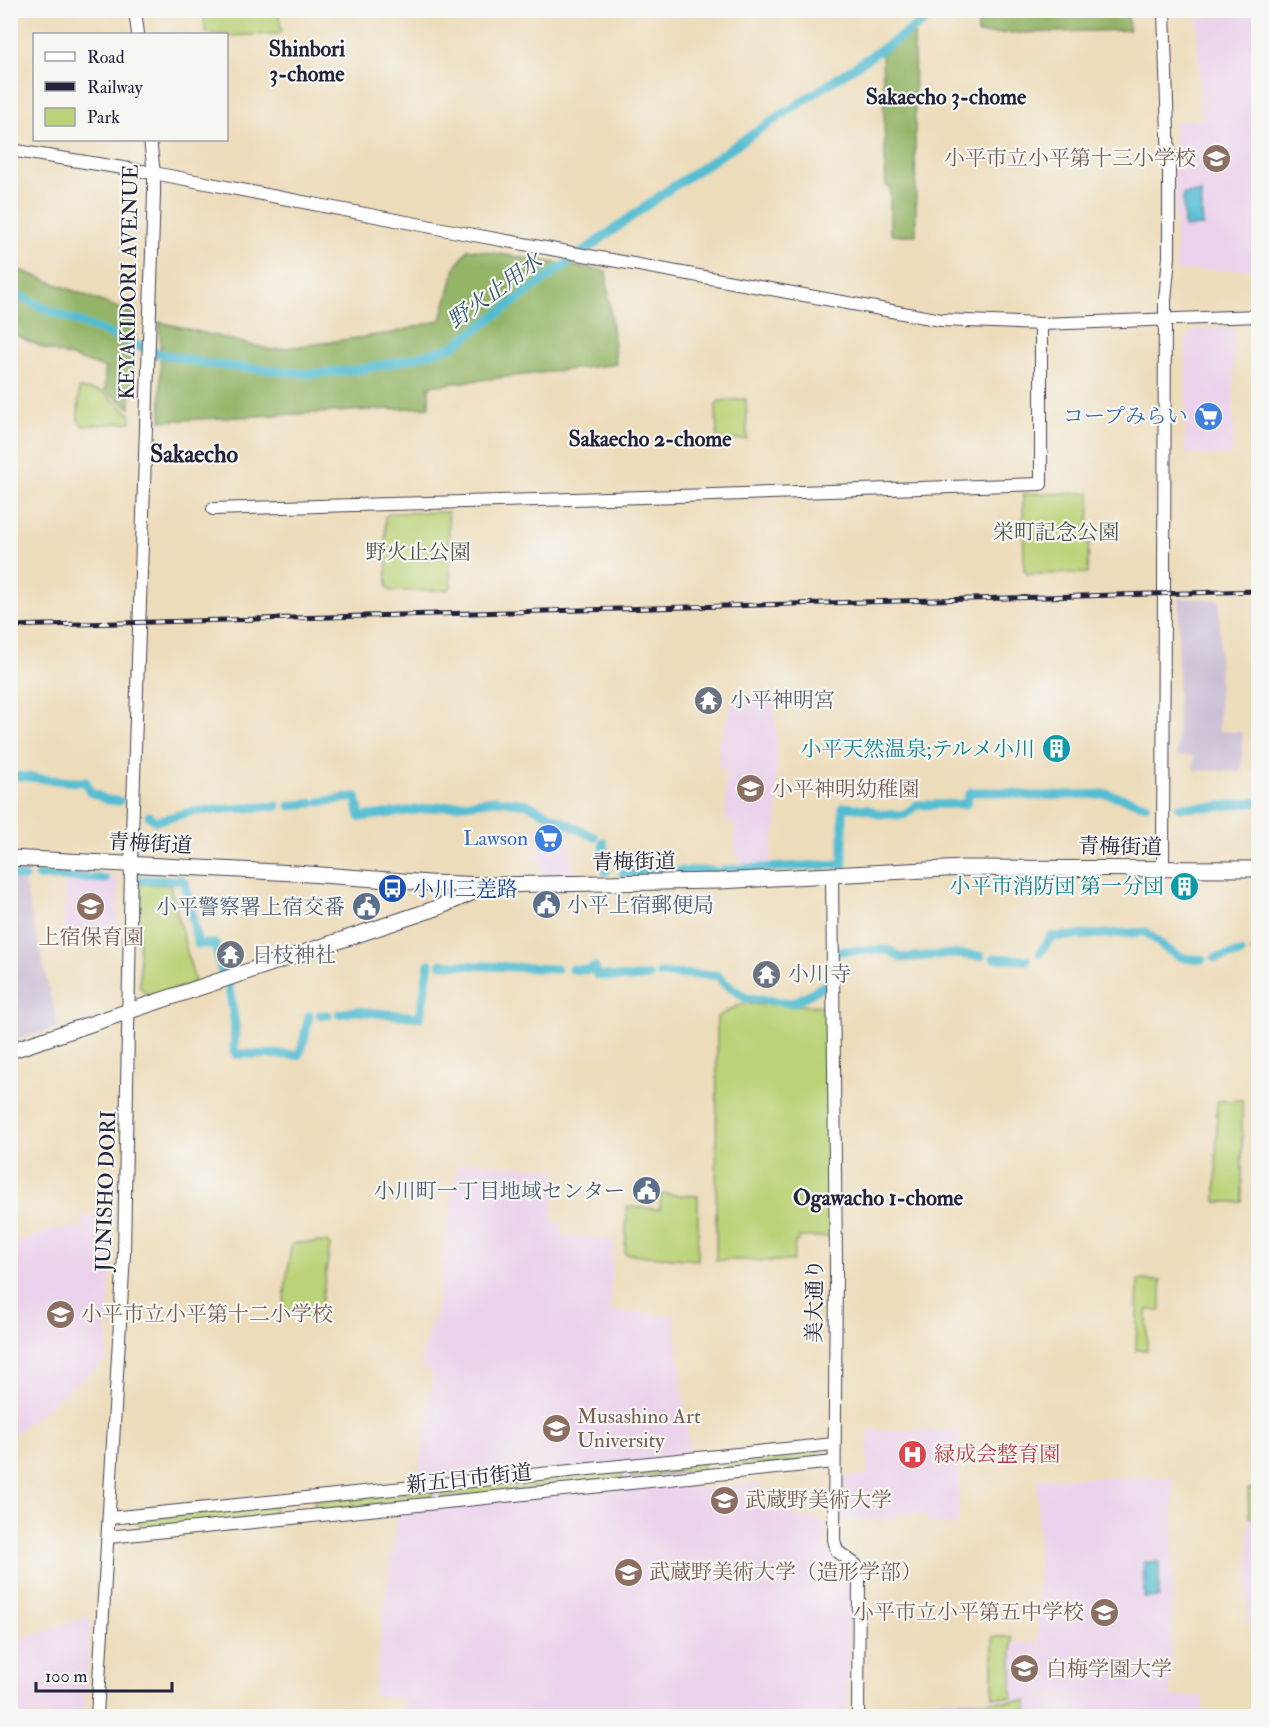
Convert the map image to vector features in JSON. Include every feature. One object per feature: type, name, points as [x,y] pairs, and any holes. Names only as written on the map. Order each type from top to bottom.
[{"type":"main road","name":"青梅街道","points":[[10,858],[490,885],[719,881],[964,868],[1258,869]]},
{"type":"main road","points":[[10,1051],[437,908],[490,885]]},
{"type":"street","points":[[135,10],[138,33]]},
{"type":"street","points":[[1163,869],[1165,319],[1169,257],[1164,10]]},
{"type":"street","name":"KEYAKIDORI AVENUE","points":[[131,864],[154,173],[150,141]]},
{"type":"street","points":[[10,150],[154,173],[941,320],[1041,324],[1258,316]]},
{"type":"street","points":[[213,508],[714,495],[1041,483],[1041,324]]},
{"type":"street","name":"JUNISHO DORI","points":[[97,1716],[110,1518],[125,1212],[131,864]]},
{"type":"street","name":"美大通り","points":[[832,875],[836,1266],[834,1546],[856,1565],[859,1575],[858,1716]]},
{"type":"street","name":"新五日市街道","points":[[110,1518],[834,1444]]},
{"type":"street","name":"新五日市街道","points":[[108,1537],[834,1462]]},
{"type":"street","points":[[430,1485],[436,1495],[434,1502]]},
{"type":"shaded area","name":"小平市立小平第十三小学校","points":[[1258,13],[1258,269],[1176,271],[1174,123],[1179,120],[1201,121],[1197,18]]},
{"type":"shaded area","points":[[1229,328],[1234,331],[1233,450],[1228,456],[1189,455],[1185,449],[1186,338],[1196,329]]},
{"type":"shaded area","points":[[1179,598],[1220,600],[1219,731],[1243,732],[1242,772],[1193,770],[1194,756],[1177,756]]},
{"type":"shaded area","name":"小平神明幼稚園","points":[[773,694],[777,734],[777,825],[773,837],[770,864],[744,865],[735,852],[734,823],[725,822],[726,771],[720,770],[718,744],[734,697]]},
{"type":"shaded area","points":[[562,824],[568,826],[574,875],[541,875],[535,825]]},
{"type":"shaded area","name":"上宿保育園","points":[[107,872],[118,881],[118,933],[64,932],[65,880],[98,881],[107,879]]},
{"type":"shaded area","points":[[10,878],[23,879],[58,1027],[11,1042]]},
{"type":"shaded area","name":"Musashino Art University","points":[[464,1162],[556,1169],[552,1222],[561,1223],[561,1235],[614,1239],[610,1311],[674,1316],[694,1490],[759,1483],[762,1511],[789,1511],[795,1518],[817,1518],[826,1523],[825,1546],[849,1568],[852,1580],[846,1716],[400,1716],[403,1699],[373,1695],[399,1497],[415,1495],[433,1374],[420,1366],[427,1336],[436,1312],[457,1168]]},
{"type":"shaded area","name":"小平市立小平第十二小学校","points":[[114,1211],[106,1361],[11,1437],[11,1244],[54,1229],[83,1227],[81,1218]]},
{"type":"shaded area","name":"緑成会整育園","points":[[960,1429],[958,1524],[928,1524],[928,1515],[897,1514],[896,1520],[840,1520],[839,1477],[867,1476],[868,1430],[946,1431]]},
{"type":"shaded area","name":"小平市立小平第五中学校","points":[[1174,1477],[1171,1693],[1166,1696],[1203,1696],[1203,1716],[928,1716],[928,1698],[1013,1700],[1012,1643],[1037,1642],[1037,1697],[1149,1696],[1038,1694],[1038,1478]]},
{"type":"shaded area","points":[[1249,1518],[1258,1518],[1258,1623],[1247,1623]]},
{"type":"shaded area","points":[[91,1615],[85,1709],[71,1716],[11,1716],[11,1644]]},
{"type":"green space","points":[[203,11],[278,11],[282,31],[279,34],[228,36],[228,33],[206,33]]},
{"type":"green space","points":[[977,11],[1128,11],[1129,30],[978,34]]},
{"type":"green space","points":[[914,31],[916,235],[893,235],[890,232],[890,187],[886,186],[882,54]]},
{"type":"green space","points":[[468,249],[606,271],[616,364],[429,386],[429,407],[161,421],[160,322],[272,350],[392,333],[441,320],[455,268]]},
{"type":"green space","points":[[10,266],[136,315],[130,408],[105,390],[105,368],[44,348],[11,333]]},
{"type":"green space","points":[[79,388],[103,392],[130,414],[131,422],[83,426],[78,420]]},
{"type":"green space","points":[[746,399],[747,439],[721,440],[717,436],[716,405],[719,401]]},
{"type":"green space","name":"栄町記念公園","points":[[1090,493],[1088,573],[1028,574],[1024,570],[1023,494]]},
{"type":"green space","name":"野火止公園","points":[[448,512],[451,587],[448,590],[391,591],[387,587],[385,517],[390,513]]},
{"type":"green space","points":[[138,884],[170,885],[195,983],[151,997],[140,988]]},
{"type":"green space","points":[[741,1004],[830,1006],[832,1237],[799,1237],[799,1241],[795,1242],[793,1261],[716,1260],[717,1017]]},
{"type":"green space","points":[[1242,1100],[1242,1202],[1216,1202],[1217,1101]]},
{"type":"green space","points":[[661,1194],[698,1196],[698,1260],[625,1254],[627,1207],[660,1209]]},
{"type":"green space","points":[[326,1242],[330,1245],[319,1319],[282,1314],[291,1246],[294,1243]]},
{"type":"green space","points":[[1138,1280],[1161,1281],[1161,1310],[1147,1310],[1147,1350],[1136,1350]]},
{"type":"green space","points":[[816,1449],[818,1459],[729,1468],[728,1458]]},
{"type":"green space","points":[[703,1462],[703,1470],[631,1478],[631,1468]]},
{"type":"green space","points":[[623,1469],[622,1479],[442,1498],[441,1487]]},
{"type":"green space","points":[[1248,1489],[1258,1489],[1258,1517],[1249,1517]]},
{"type":"green space","points":[[432,1491],[433,1496],[430,1498],[315,1511],[314,1501]]},
{"type":"green space","points":[[274,1505],[275,1515],[140,1529],[139,1519]]},
{"type":"green space","points":[[993,1637],[1012,1637],[1012,1697],[993,1697]]},
{"type":"green space","points":[[1027,1701],[1027,1716],[931,1716],[931,1702]]},
{"type":"water","points":[[1201,193],[1203,226],[1184,227],[1183,194]]},
{"type":"water","points":[[1144,1562],[1159,1562],[1159,1597],[1144,1598]]},
{"type":"waterway","name":"野火止用水","points":[[10,291],[41,307],[157,353],[208,364],[310,374],[357,370],[402,361],[452,347],[668,190],[941,10]]},
{"type":"waterway","points":[[10,776],[86,782],[90,792],[107,800],[119,801]]},
{"type":"waterway","points":[[723,870],[843,864],[843,807],[867,809],[878,814],[904,815],[917,805],[966,804],[971,792],[999,792],[1031,796],[1108,794],[1146,805]]},
{"type":"waterway","points":[[320,802],[356,797],[360,817],[496,800],[527,804],[594,837]]},
{"type":"waterway","points":[[1179,807],[1214,807],[1258,802]]},
{"type":"waterway","points":[[290,806],[312,803]]},
{"type":"waterway","points":[[149,816],[156,821],[194,811],[277,806]]},
{"type":"waterway","points":[[603,842],[606,872]]},
{"type":"waterway","points":[[623,873],[682,871]]},
{"type":"waterway","points":[[689,871],[714,871]]},
{"type":"waterway","points":[[10,875],[24,877]]},
{"type":"waterway","points":[[38,876],[105,879]]},
{"type":"waterway","points":[[141,880],[181,880],[185,883],[198,944],[215,944],[222,973]]},
{"type":"waterway","points":[[1040,953],[1051,937],[1146,932],[1178,955],[1185,958],[1202,959]]},
{"type":"waterway","points":[[838,951],[889,950],[901,958],[953,954],[981,956]]},
{"type":"waterway","points":[[1215,958],[1241,953]]},
{"type":"waterway","points":[[994,958],[1027,960]]},
{"type":"waterway","points":[[339,1014],[355,1011],[420,1017],[429,964]]},
{"type":"waterway","points":[[441,964],[557,969]]},
{"type":"waterway","points":[[572,969],[587,970],[595,967],[597,975],[629,978],[649,976]]},
{"type":"waterway","points":[[660,974],[717,975],[746,998],[793,1003],[831,982],[831,974]]},
{"type":"waterway","points":[[229,987],[235,1025],[234,1051],[236,1054],[298,1055],[302,1048],[309,1016]]},
{"type":"waterway","points":[[320,1015],[328,1015]]},
{"type":"railway","points":[[10,626],[1258,591]]},
{"type":"place","name":"小平市立小平第十三小学校","points":[[1217,158]]},
{"type":"place","name":"コープみらい","points":[[1209,416]]},
{"type":"place","name":"小平神明宮","points":[[709,700]]},
{"type":"place","name":"小平天然温泉;テルメ小川","points":[[1056,749]]},
{"type":"place","name":"小平神明幼稚園","points":[[751,789]]},
{"type":"place","name":"Lawson","points":[[549,838]]},
{"type":"place","name":"小平市消防団 第一分団","points":[[1185,886]]},
{"type":"place","name":"小川三差路","points":[[392,889]]},
{"type":"place","name":"小平上宿郵便局","points":[[546,905]]},
{"type":"place","name":"上宿保育園","points":[[91,906]]},
{"type":"place","name":"小平警察署上宿交番","points":[[366,907]]},
{"type":"place","name":"日枝神社","points":[[231,955]]},
{"type":"place","name":"小川寺","points":[[767,974]]},
{"type":"place","name":"小川町一丁目地域センター","points":[[646,1191]]},
{"type":"place","name":"小平市立小平第十二小学校","points":[[60,1314]]},
{"type":"place","name":"Musashino Art University","points":[[556,1428]]},
{"type":"place","name":"緑成会整育園","points":[[913,1454]]},
{"type":"place","name":"武蔵野美術大学","points":[[724,1500]]},
{"type":"place","name":"武蔵野美術大学（造形学部）","points":[[628,1572]]},
{"type":"place","name":"小平市立小平第五中学校","points":[[1105,1612]]},
{"type":"place","name":"白梅学園大学","points":[[1025,1669]]},
{"type":"district","name":"Shinbori 3-chome","points":[[307,62]]},
{"type":"district","name":"Sakaecho 3-chome","points":[[946,97]]},
{"type":"district","name":"Sakaecho 2-chome","points":[[650,439]]},
{"type":"district","name":"Sakaecho","points":[[194,454]]},
{"type":"district","name":"Ogawacho 1-chome","points":[[878,1198]]}]
